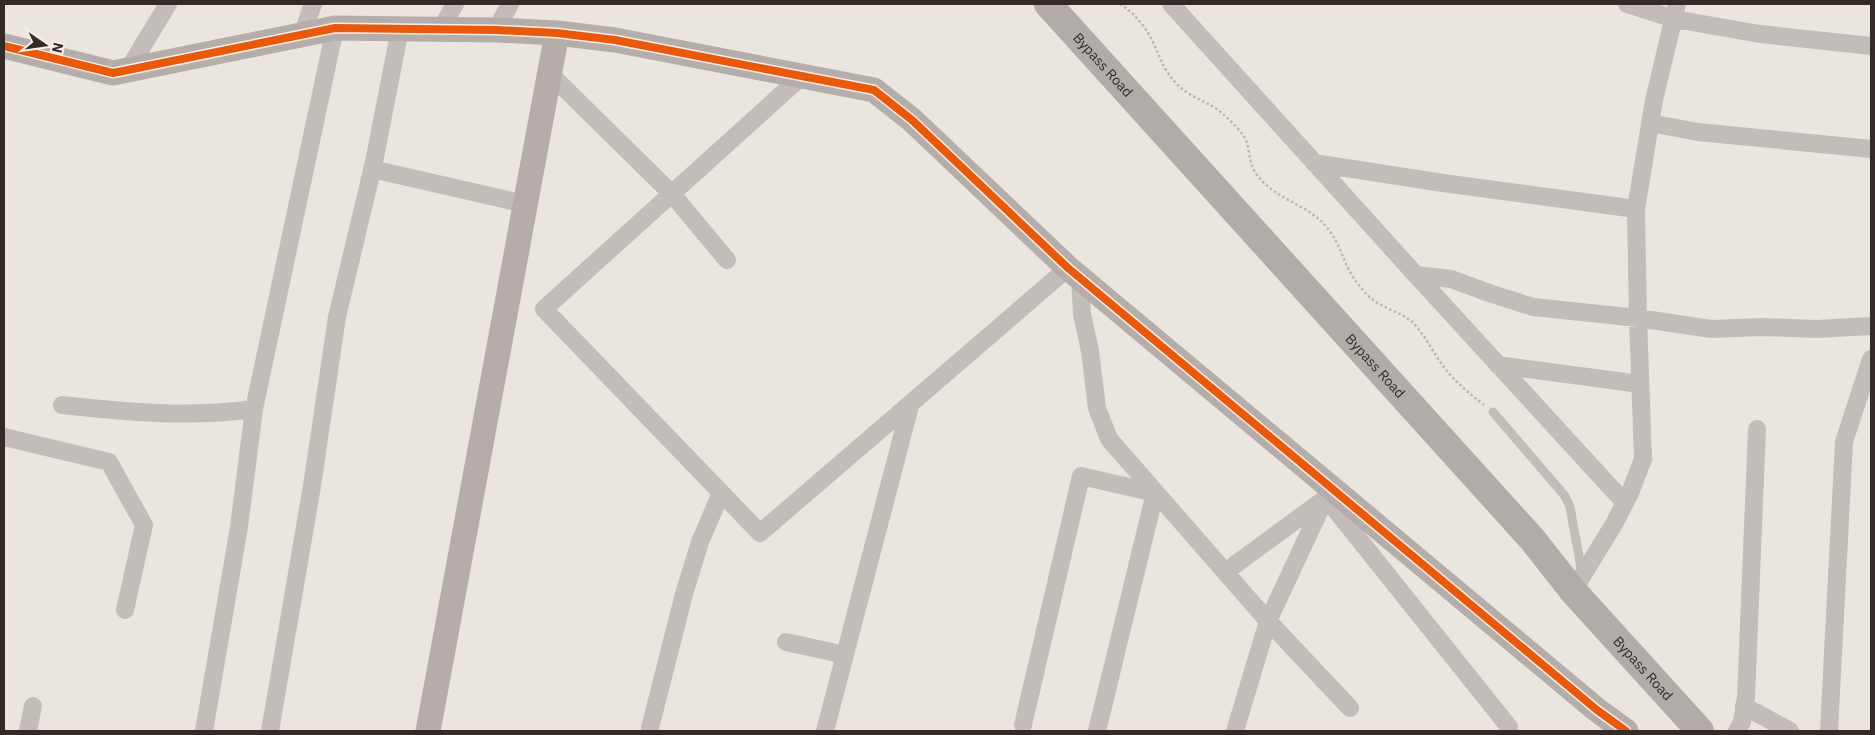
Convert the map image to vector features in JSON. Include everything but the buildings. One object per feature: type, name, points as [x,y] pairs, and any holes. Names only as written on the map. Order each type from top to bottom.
[{"type":"main road","name":"Bypass Road","points":[[1048,4],[1532,539],[1578,584],[1700,731]]},
{"type":"street","points":[[128,70],[168,4]]},
{"type":"street","points":[[302,35],[313,4]]},
{"type":"street","points":[[441,29],[455,4]]},
{"type":"street","points":[[496,30],[510,4]]},
{"type":"street","points":[[1171,4],[1625,503]]},
{"type":"street","points":[[1627,4],[1676,12],[1760,34],[1871,46]]},
{"type":"street","points":[[1578,584],[1625,503],[1643,458],[1636,209],[1654,100],[1676,12]]},
{"type":"street","points":[[4,46],[113,73],[335,28],[496,30],[557,33],[615,40],[874,90],[912,120],[1074,273],[1330,494],[1597,710],[1626,731]]},
{"type":"street","points":[[204,731],[239,527],[254,409],[335,28]]},
{"type":"street","points":[[270,731],[312,486],[337,317],[372,169],[400,29]]},
{"type":"street","points":[[428,731],[557,33]]},
{"type":"street","points":[[549,73],[672,194],[727,260]]},
{"type":"street","points":[[802,76],[544,310],[760,533],[910,406],[1074,273]]},
{"type":"street","points":[[1650,124],[1698,132],[1871,149]]},
{"type":"street","points":[[1314,163],[1443,183],[1636,209]]},
{"type":"street","points":[[372,169],[525,204]]},
{"type":"street","points":[[1074,273],[1090,351],[1097,408],[1109,438],[1268,621],[1350,708]]},
{"type":"street","points":[[1416,275],[1451,279],[1533,307],[1638,318],[1711,329],[1762,327],[1817,329],[1871,326]]},
{"type":"street","points":[[1829,731],[1844,442],[1871,359]]},
{"type":"street","points":[[1498,365],[1640,384]]},
{"type":"street","points":[[62,405],[135,412],[218,414],[254,409]]},
{"type":"street","points":[[825,731],[910,406]]},
{"type":"street","points":[[1737,731],[1742,722],[1744,706],[1757,429]]},
{"type":"street","points":[[4,438],[109,462],[144,525],[125,610]]},
{"type":"street","points":[[1023,725],[1080,476],[1156,493]]},
{"type":"street","points":[[650,728],[684,594],[700,542],[721,493]]},
{"type":"street","points":[[1097,731],[1102,704],[1156,493]]},
{"type":"street","points":[[1225,572],[1330,494]]},
{"type":"street","points":[[1236,731],[1268,621],[1330,494]]},
{"type":"street","points":[[1330,494],[1509,726]]},
{"type":"street","points":[[786,642],[845,655]]},
{"type":"street","points":[[28,731],[33,706]]},
{"type":"street","points":[[1744,706],[1790,731]]},
{"type":"lane","points":[[1493,412],[1565,496],[1570,506],[1578,584]]},
{"type":"path","points":[[1120,4],[1127,8],[1144,27],[1164,70],[1177,85],[1191,96],[1215,107],[1238,131],[1246,141],[1249,157],[1255,172],[1260,178],[1281,197],[1311,213],[1324,223],[1336,239],[1355,280],[1366,293],[1376,302],[1409,320],[1422,334],[1454,379],[1467,393],[1493,412]]},
{"type":"cycle path","points":[[4,46],[113,73],[335,28],[496,30],[557,33],[615,40],[874,90],[912,120],[1068,268],[1597,710],[1626,731]]}]
